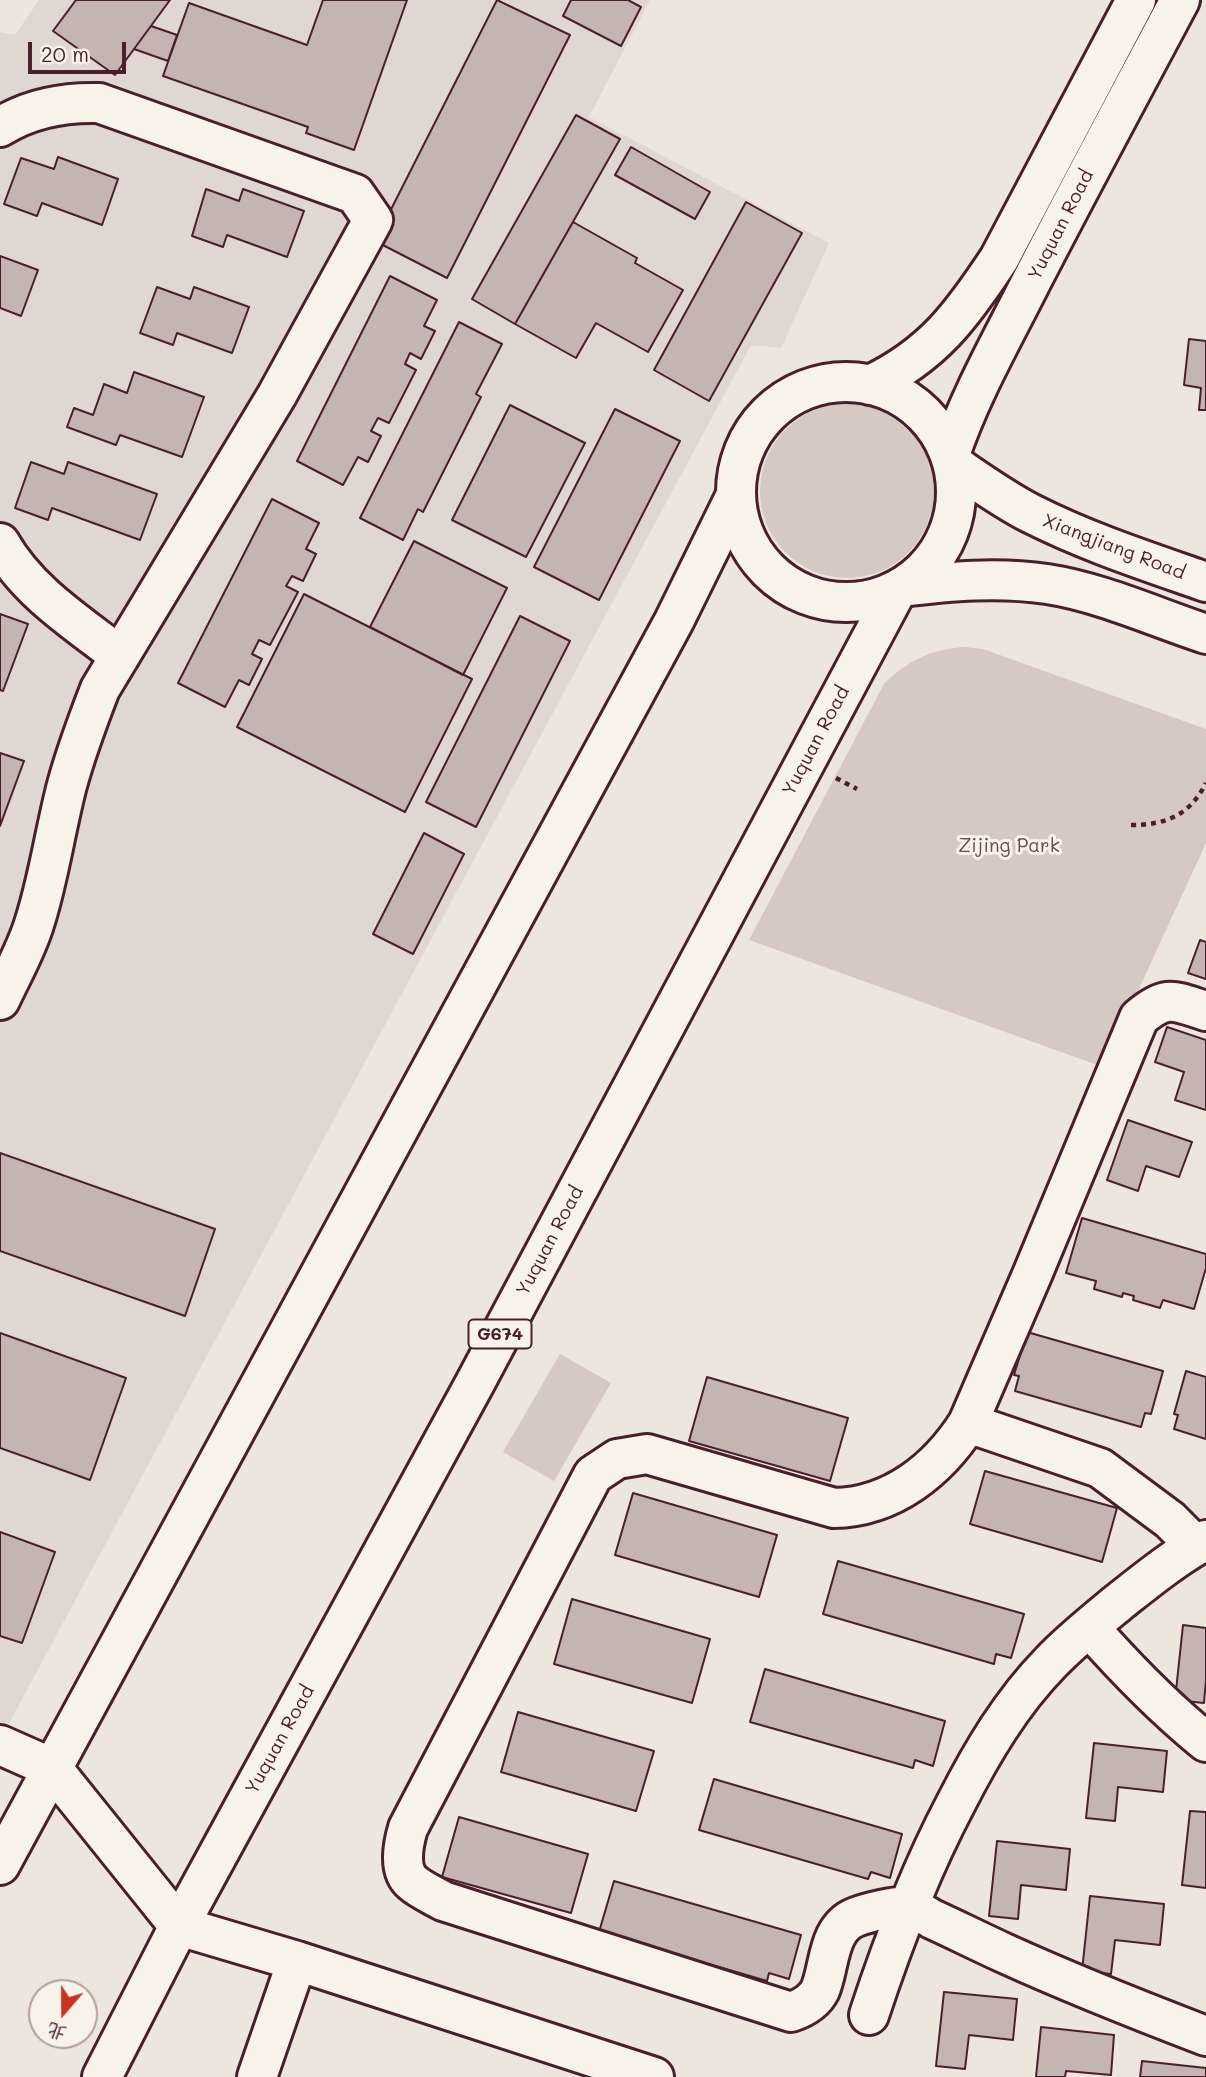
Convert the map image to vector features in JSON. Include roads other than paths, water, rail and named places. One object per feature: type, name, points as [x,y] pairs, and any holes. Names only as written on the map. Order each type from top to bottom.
[{"type":"main road","name":"Yuquan Road","points":[[870,385],[911,362],[937,340],[980,288],[999,259],[1136,0]]},
{"type":"main road","name":"Yuquan Road","points":[[952,459],[970,405],[993,358],[1180,0]]},
{"type":"main road","points":[[0,127],[34,110],[55,105],[99,103],[355,194],[373,220],[277,395],[100,689],[82,735],[67,786],[50,868],[34,924],[0,1000]]},
{"type":"main road","points":[[856,382],[881,387],[904,398],[924,414],[940,433],[952,459],[957,482],[956,508],[949,534],[936,557],[919,576],[899,589],[878,597],[848,602],[818,598],[799,591],[766,568],[754,552],[741,525],[736,495],[744,450],[769,413],[787,398],[808,388],[830,383],[856,382]]},
{"type":"main road","name":"Xiangjiang Road","points":[[952,459],[1027,512],[1070,533],[1206,582]]},
{"type":"main road","points":[[0,1865],[668,633],[705,563],[736,495]]},
{"type":"main road","points":[[0,543],[26,579],[46,600],[120,656]]},
{"type":"main road","points":[[899,589],[975,579],[1049,585],[1113,602],[1206,634]]},
{"type":"main road","name":"Yuquan Road","points":[[102,2077],[179,1926],[475,1383],[899,589]]},
{"type":"main road","points":[[1206,1012],[1171,1000],[1154,1005],[1139,1018],[968,1423],[956,1442],[924,1474],[903,1489],[853,1508],[814,1504],[647,1454],[624,1457],[604,1466],[593,1475],[408,1828],[403,1859],[411,1882],[443,1901],[791,2012],[812,2001],[819,1991],[829,1953],[840,1928],[856,1917],[907,1907],[1002,1953],[1206,2036]]},
{"type":"main road","points":[[869,2015],[907,1907],[937,1838],[997,1729],[1050,1663],[1089,1626],[1159,1570],[1201,1543],[1100,1468],[968,1423]]},
{"type":"main road","points":[[1089,1626],[1119,1660],[1206,1742]]},
{"type":"main road","points":[[0,1745],[52,1768],[179,1926],[297,1961],[654,2077]]},
{"type":"main road","points":[[257,2077],[297,1961]]},
{"type":"park label","name":"Zijing Park","points":[[1009,846]]}]
